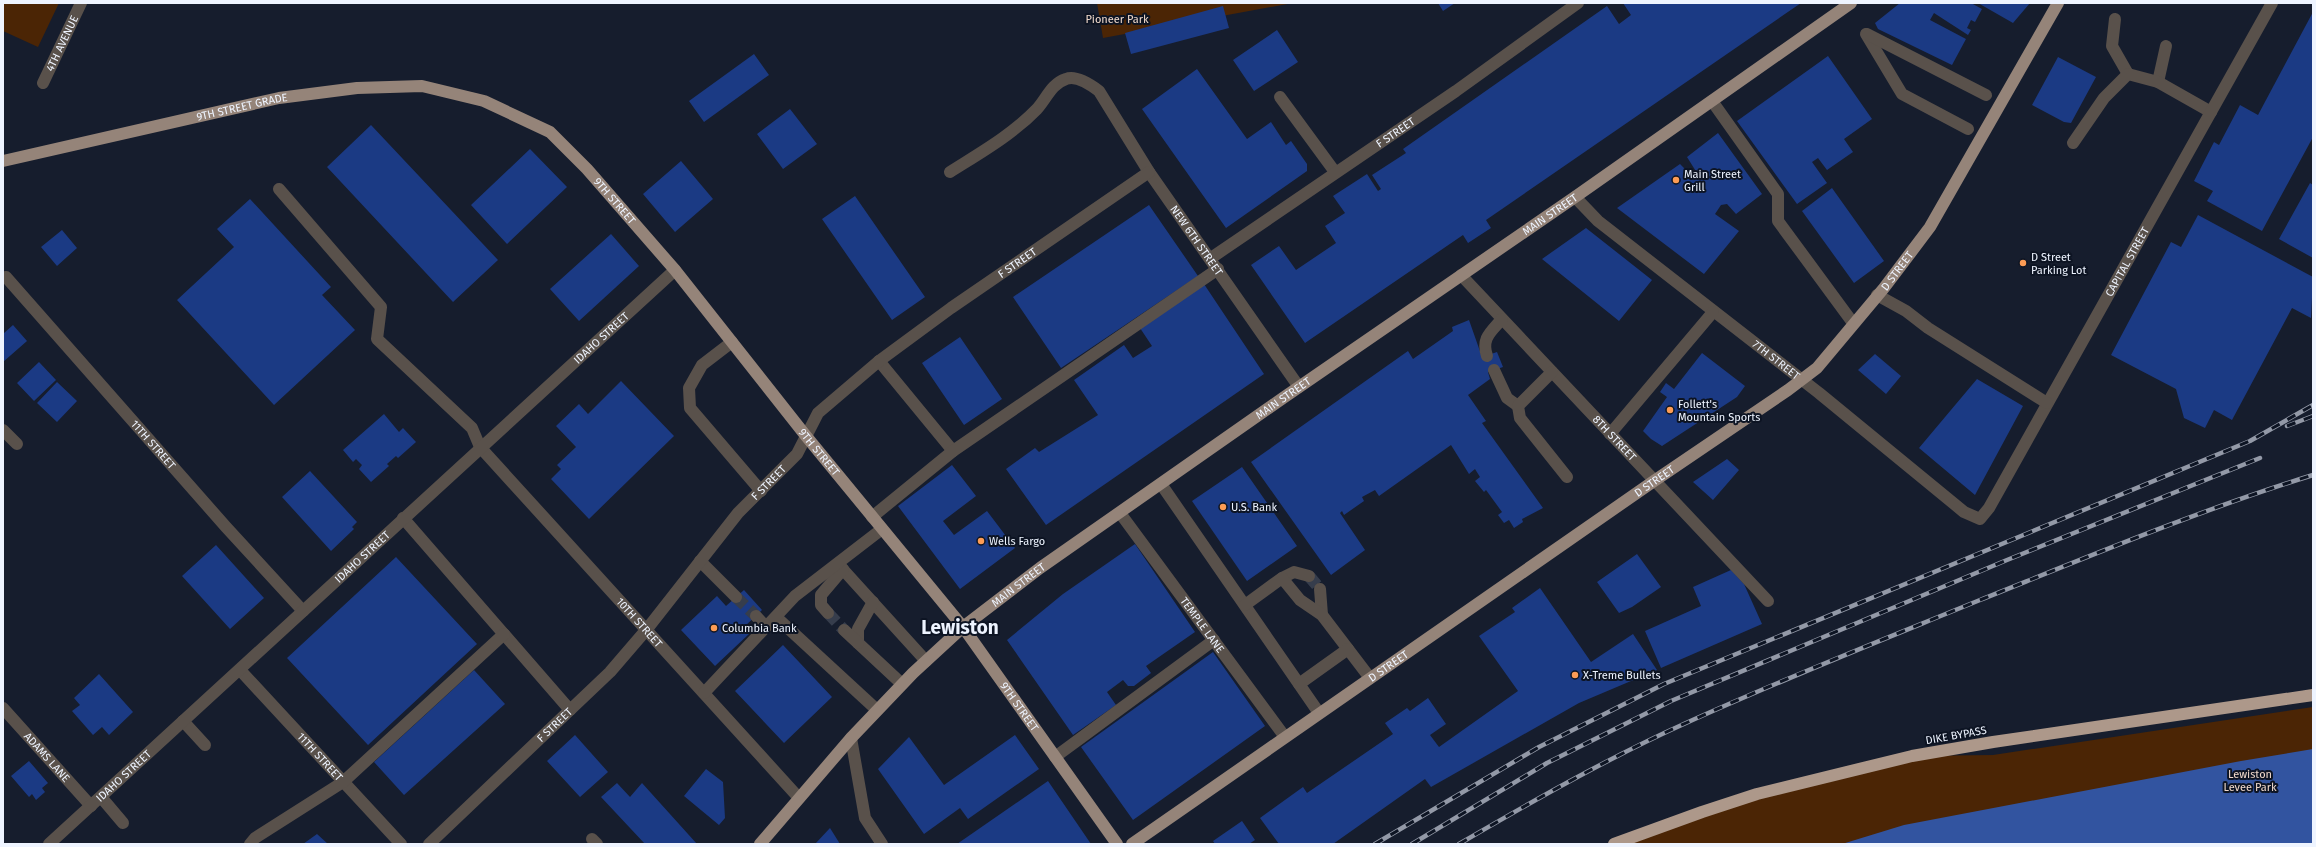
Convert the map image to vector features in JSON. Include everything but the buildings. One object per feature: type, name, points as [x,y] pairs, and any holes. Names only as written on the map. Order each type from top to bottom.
[{"type":"highway","name":"DIKE BYPASS","points":[[1614,844],[1695,814],[1757,794],[1912,756],[1993,742],[2313,695]]},
{"type":"main road","name":"MAIN STREET","points":[[760,844],[850,738],[902,684],[963,627],[1040,568],[1299,386],[1576,197],[1850,3]]},
{"type":"main road","name":"D STREET","points":[[1132,844],[1654,481],[1802,380],[1817,368],[1930,227],[2058,3]]},
{"type":"main road","name":"9TH STREET GRADE","points":[[3,161],[279,98],[342,90],[422,86],[484,100]]},
{"type":"main road","name":"9TH STREET","points":[[484,100],[550,132],[587,169],[674,270],[806,436],[963,627],[1117,844]]},
{"type":"street","name":"4TH AVENUE","points":[[43,84],[81,3]]},
{"type":"street","name":"F STREET","points":[[1211,258],[1335,172],[1456,91],[1578,3]]},
{"type":"street","name":"CAPITAL STREET","points":[[1980,519],[1989,508],[2272,3]]},
{"type":"street","points":[[2115,19],[2112,46],[2128,74],[2158,82],[2211,112]]},
{"type":"street","points":[[1968,129],[1902,94],[1864,32],[1986,95]]},
{"type":"street","points":[[2158,82],[2166,46]]},
{"type":"street","points":[[2073,143],[2104,98],[2128,74]]},
{"type":"street","name":"NEW 6TH STREET","points":[[950,172],[1003,138],[1038,109],[1056,84],[1068,78],[1087,82],[1099,91],[1149,172],[1211,258],[1299,386]]},
{"type":"street","points":[[1280,97],[1335,172]]},
{"type":"street","points":[[1712,101],[1778,194],[1778,221],[1853,323]]},
{"type":"street","name":"F STREET","points":[[429,844],[610,672],[647,629],[738,513],[798,454],[818,413],[879,361],[951,308],[1149,172]]},
{"type":"street","name":"10TH STREET","points":[[279,189],[381,307],[377,339],[472,428],[480,447],[799,798]]},
{"type":"street","name":"7TH STREET","points":[[1576,197],[1598,221],[1802,380],[1964,512],[1980,519]]},
{"type":"street","points":[[872,517],[953,451],[1218,269]]},
{"type":"street","name":"IDAHO STREET","points":[[50,844],[674,270]]},
{"type":"street","name":"8TH STREET","points":[[1461,276],[1768,601]]},
{"type":"street","name":"11TH STREET","points":[[6,277],[226,527],[303,611]]},
{"type":"street","points":[[1877,295],[1906,311],[1934,332],[2048,402]]},
{"type":"street","points":[[1610,434],[1713,312]]},
{"type":"street","points":[[1487,356],[1484,346],[1487,336],[1502,319]]},
{"type":"street","points":[[732,342],[702,364],[689,388],[690,408],[761,491]]},
{"type":"street","points":[[879,361],[953,451]]},
{"type":"street","points":[[1494,370],[1507,398],[1518,406],[1520,418],[1567,477]]},
{"type":"street","points":[[1518,406],[1552,372]]},
{"type":"street","points":[[3,430],[17,444]]},
{"type":"street","points":[[1161,484],[1320,713]]},
{"type":"street","name":"TEMPLE LANE","points":[[1120,513],[1285,737]]},
{"type":"street","points":[[403,518],[570,710]]},
{"type":"street","points":[[704,693],[795,596],[841,567],[882,529]]},
{"type":"street","points":[[700,562],[736,597]]},
{"type":"street","points":[[841,567],[926,661]]},
{"type":"street","points":[[828,613],[821,605],[821,594],[841,567]]},
{"type":"street","points":[[1245,605],[1282,578],[1294,572],[1309,576]]},
{"type":"street","points":[[1282,578],[1300,600],[1322,615],[1370,678]]},
{"type":"street","points":[[1320,589],[1322,615]]},
{"type":"street","points":[[858,643],[858,629],[873,602]]},
{"type":"street","points":[[756,616],[766,627]]},
{"type":"street","points":[[776,617],[877,710]]},
{"type":"street","points":[[844,630],[902,684]]},
{"type":"street","points":[[250,844],[255,838],[343,782],[504,634]]},
{"type":"street","points":[[1055,757],[1214,640]]},
{"type":"street","points":[[1299,684],[1348,649]]},
{"type":"street","name":"11TH STREET","points":[[240,670],[401,844]]},
{"type":"street","name":"ADAMS LANE","points":[[3,708],[91,806]]},
{"type":"street","points":[[183,721],[205,745]]},
{"type":"street","points":[[850,738],[864,818],[882,844]]},
{"type":"street","points":[[101,797],[123,823]]},
{"type":"green space","points":[[3,3],[59,3],[38,47],[3,31]]},
{"type":"green space","name":"Pioneer Park","points":[[1097,3],[1293,3],[1103,38]]},
{"type":"green space","name":"Lewiston Levee Park","points":[[2313,707],[2313,844],[1614,844],[1653,829],[1912,756],[1993,755]]},
{"type":"water","points":[[2313,749],[2313,844],[1842,844],[1904,825],[2241,761]]},
{"type":"tunnel","points":[[1309,576],[1320,589]]},
{"type":"tunnel","points":[[736,597],[756,616]]},
{"type":"tunnel","points":[[828,613],[844,630]]},
{"type":"railway","points":[[1375,844],[1539,747],[1664,684],[2250,441],[2313,405]]},
{"type":"railway","points":[[2287,426],[2313,416]]},
{"type":"railway","points":[[1412,844],[1547,763],[1671,701],[2007,560],[2260,458]]},
{"type":"railway","points":[[1459,844],[1599,765],[1657,736],[1759,691],[2145,534],[2229,503],[2313,475]]},
{"type":"place","name":"Main Street Grill","points":[[1676,180]]},
{"type":"place","name":"D Street Parking Lot","points":[[2023,263]]},
{"type":"place","name":"Follett's Mountain Sports","points":[[1670,410]]},
{"type":"place","name":"U.S. Bank","points":[[1223,507]]},
{"type":"place","name":"Wells Fargo","points":[[981,541]]},
{"type":"place","name":"Columbia Bank","points":[[714,628]]},
{"type":"place","name":"X-Treme Bullets","points":[[1575,675]]},
{"type":"district","name":"Lewiston","points":[[960,627]]}]
